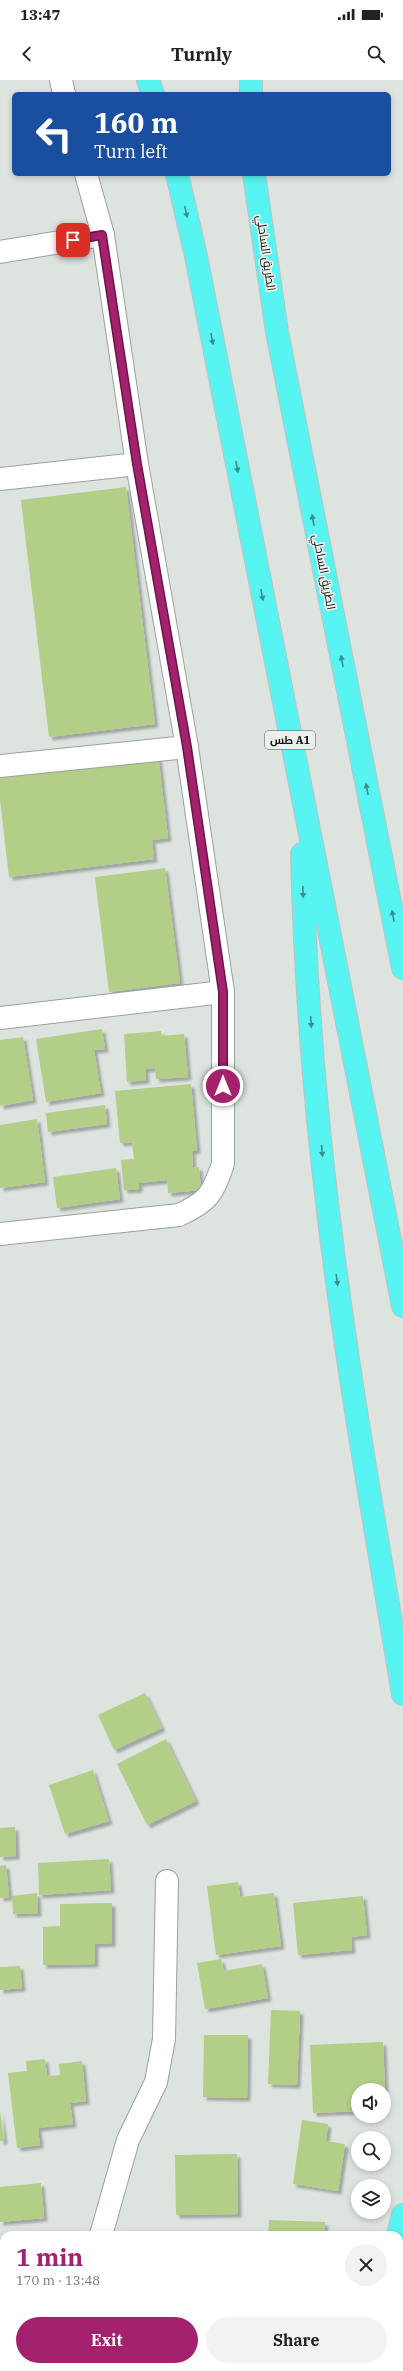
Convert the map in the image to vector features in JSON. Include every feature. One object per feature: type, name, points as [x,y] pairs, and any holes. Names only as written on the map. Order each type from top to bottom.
[{"type":"highway","points":[[148,80],[152,92]]},
{"type":"highway","points":[[251,80],[251,92]]},
{"type":"highway","name":"طس A1","points":[[177,176],[196,256],[301,797],[403,1306]]},
{"type":"highway","name":"الطريق الساحلي","points":[[254,176],[279,340],[403,968]]},
{"type":"highway","points":[[301,797],[304,919],[314,1061],[328,1218],[355,1404],[403,1694]]},
{"type":"highway","points":[[399,2231],[403,2215]]},
{"type":"street","points":[[60,80],[63,92]]},
{"type":"street","points":[[0,1234],[179,1215],[202,1204],[215,1186],[223,1164],[223,992],[187,747],[137,464],[102,235],[87,176]]},
{"type":"street","points":[[0,252],[102,235]]},
{"type":"street","points":[[0,480],[137,464]]},
{"type":"street","points":[[0,766],[187,747]]},
{"type":"street","points":[[0,1018],[223,992]]},
{"type":"street","points":[[102,2231],[128,2140],[156,2082],[164,2039],[167,1880]]},
{"type":"building","points":[[126,487],[155,724],[49,737],[21,500]]},
{"type":"building","points":[[158,754],[168,838],[152,840],[154,859],[9,877],[0,800],[0,773]]},
{"type":"building","points":[[165,868],[180,983],[109,992],[95,877]]},
{"type":"building","points":[[102,1029],[105,1049],[94,1050],[101,1093],[46,1102],[36,1039]]},
{"type":"building","points":[[161,1031],[161,1036],[184,1034],[188,1077],[156,1079],[155,1068],[145,1069],[146,1080],[127,1082],[124,1034]]},
{"type":"building","points":[[23,1037],[33,1100],[0,1106],[0,1040]]},
{"type":"building","points":[[191,1084],[197,1150],[192,1151],[193,1168],[199,1167],[201,1190],[168,1193],[167,1180],[139,1183],[139,1189],[124,1190],[121,1160],[134,1159],[132,1142],[120,1143],[115,1091]]},
{"type":"building","points":[[105,1105],[107,1124],[48,1132],[46,1113]]},
{"type":"building","points":[[37,1119],[45,1182],[0,1188],[0,1125]]},
{"type":"building","points":[[116,1168],[120,1199],[57,1208],[53,1177]]},
{"type":"building","points":[[145,1693],[162,1728],[114,1750],[98,1715]]},
{"type":"building","points":[[166,1739],[196,1801],[147,1825],[117,1764]]},
{"type":"building","points":[[93,1770],[109,1821],[65,1834],[49,1785]]},
{"type":"building","points":[[15,1827],[16,1856],[0,1857],[0,1828]]},
{"type":"building","points":[[109,1859],[111,1890],[39,1895],[38,1863]]},
{"type":"building","points":[[6,1865],[9,1897],[0,1898],[0,1866]]},
{"type":"building","points":[[238,1882],[240,1897],[274,1893],[281,1946],[216,1955],[207,1886]]},
{"type":"building","points":[[37,1893],[38,1913],[13,1914],[12,1896]]},
{"type":"building","points":[[363,1896],[367,1935],[351,1937],[352,1950],[298,1955],[293,1903]]},
{"type":"building","points":[[112,1903],[112,1943],[95,1944],[95,1964],[43,1965],[43,1927],[60,1926],[60,1904]]},
{"type":"building","points":[[221,1959],[224,1971],[262,1964],[268,1998],[205,2009],[197,1963]]},
{"type":"building","points":[[20,1966],[22,1988],[0,1990],[0,1967]]},
{"type":"building","points":[[271,2010],[300,2011],[297,2085],[268,2084]]},
{"type":"building","points":[[204,2035],[248,2035],[247,2098],[203,2097]]},
{"type":"building","points":[[383,2042],[385,2083],[351,2083],[351,2111],[313,2113],[310,2045]]},
{"type":"building","points":[[45,2059],[47,2076],[60,2075],[59,2064],[82,2061],[86,2101],[70,2103],[73,2124],[38,2128],[40,2145],[17,2148],[8,2073],[27,2071],[26,2061]]},
{"type":"building","points":[[0,2110],[4,2141],[0,2141]]},
{"type":"building","points":[[302,2120],[328,2124],[326,2141],[345,2144],[338,2191],[293,2184]]},
{"type":"building","points":[[237,2154],[238,2214],[176,2215],[175,2155]]},
{"type":"building","points":[[41,2183],[44,2218],[0,2222],[0,2187]]},
{"type":"building","points":[[269,2220],[325,2222],[324,2231],[268,2231]]},
{"type":"route","points":[[73,240],[102,235],[137,464],[187,747],[223,992],[223,1086]]}]
